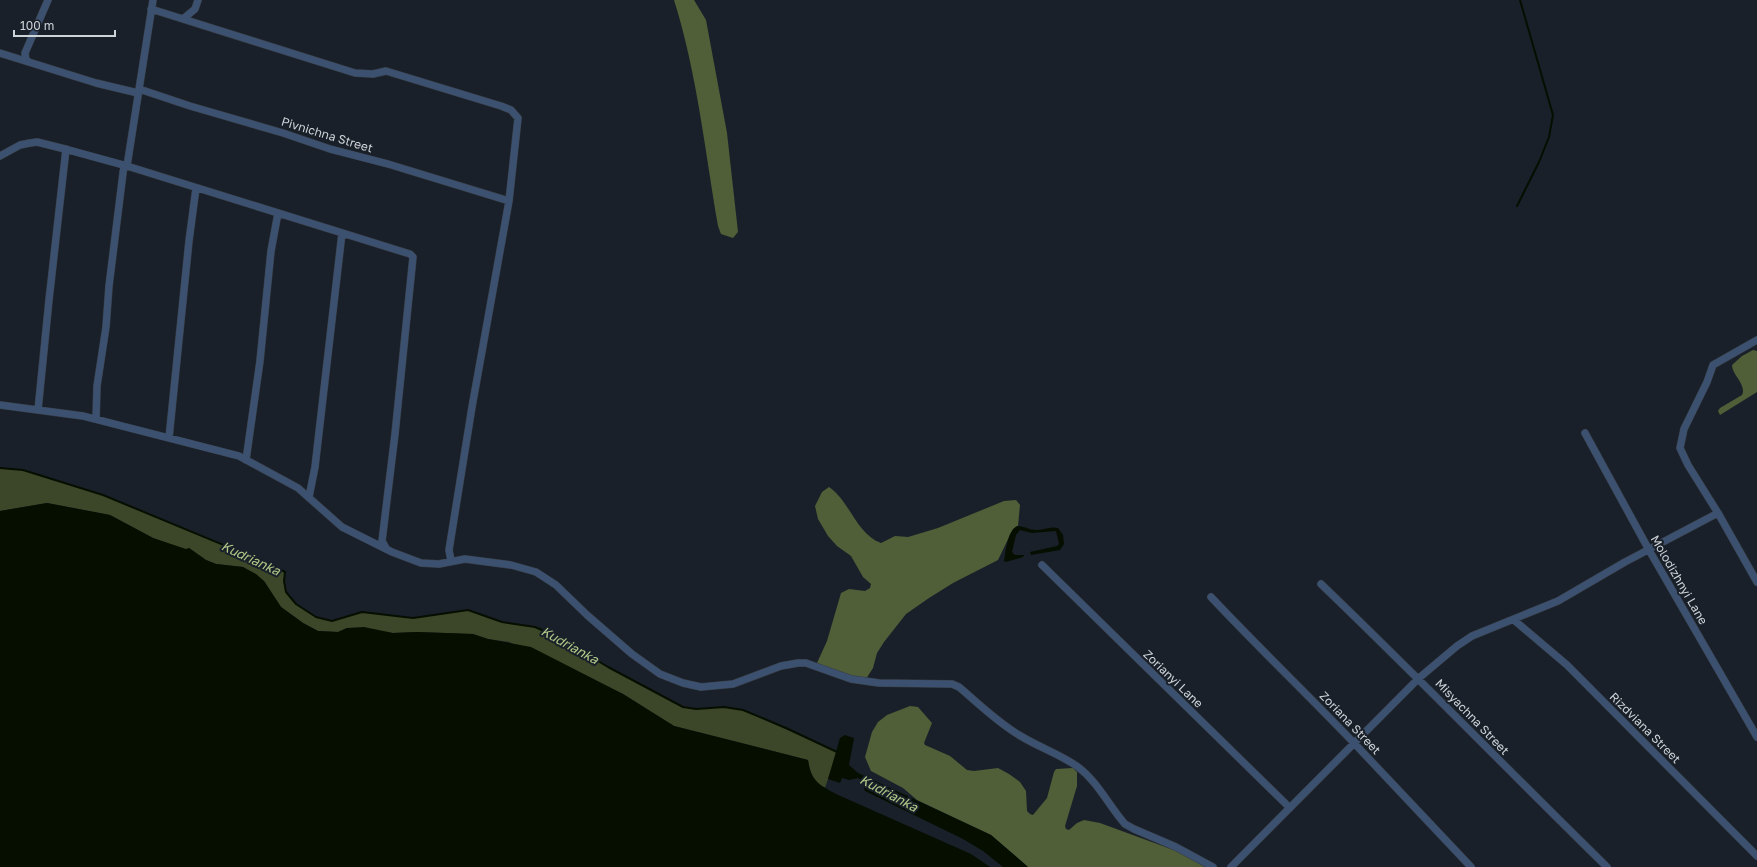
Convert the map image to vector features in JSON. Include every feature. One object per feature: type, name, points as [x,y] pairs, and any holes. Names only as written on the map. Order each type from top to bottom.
[{"type":"street","points":[[29,62],[26,60],[25,53],[48,0]]},
{"type":"street","points":[[96,420],[97,386],[106,327],[109,286],[125,166],[153,0]]},
{"type":"street","points":[[183,19],[195,9],[198,0]]},
{"type":"street","points":[[151,9],[356,73],[373,74],[386,70],[511,110],[518,118],[509,201],[472,407],[450,550],[451,561]]},
{"type":"street","name":"Pivnichna Street","points":[[0,53],[96,83],[138,91],[190,106],[282,133],[330,149],[388,164],[509,201]]},
{"type":"street","points":[[0,156],[20,145],[37,142],[66,149],[410,254],[413,257],[395,434],[382,541],[387,550]]},
{"type":"street","points":[[38,410],[66,149]]},
{"type":"street","points":[[169,438],[189,241],[196,188]]},
{"type":"street","points":[[246,460],[257,380],[271,251],[278,213]]},
{"type":"street","points":[[309,496],[313,484],[342,233]]},
{"type":"street","points":[[1757,340],[1713,365],[1708,382],[1684,429],[1680,448],[1688,465],[1718,513],[1757,582]]},
{"type":"street","points":[[0,405],[64,413],[238,456],[298,488],[309,496],[342,527],[387,550],[421,563],[439,564],[465,559],[495,562],[536,572],[556,585],[597,624],[632,654],[660,674],[683,683],[701,687],[733,684],[781,666],[806,663],[851,679],[879,683],[946,683],[959,687],[1002,723],[1034,744],[1061,756],[1088,775],[1125,824],[1176,847],[1213,867]]},
{"type":"street","name":"Molodizhnyi Lane","points":[[1585,433],[1649,550],[1757,737]]},
{"type":"street","points":[[1231,867],[1419,678],[1457,646],[1472,636],[1514,620],[1558,600],[1718,513]]},
{"type":"street","name":"Zorianyi Lane","points":[[1042,565],[1290,808]]},
{"type":"street","name":"Misyachna Street","points":[[1321,584],[1419,678],[1454,715],[1607,867]]},
{"type":"street","name":"Zoriana Street","points":[[1211,597],[1354,742],[1420,815],[1471,867]]},
{"type":"street","name":"Rizdviana Street","points":[[1514,620],[1567,665],[1757,856]]},
{"type":"green space","points":[[674,0],[694,0],[706,20],[727,133],[738,232],[733,238],[721,234],[718,226],[695,84]]},
{"type":"green space","points":[[1753,350],[1757,351],[1757,392],[1720,415],[1718,411],[1720,408],[1742,395],[1743,391],[1732,365],[1742,356]]},
{"type":"green space","points":[[0,468],[23,470],[103,495],[274,566],[285,572],[284,581],[286,592],[296,604],[316,617],[332,621],[362,612],[413,618],[468,610],[502,622],[535,627],[558,637],[608,667],[683,707],[696,709],[724,707],[743,710],[837,752],[825,788],[815,780],[808,760],[674,726],[623,694],[509,642],[488,639],[473,634],[417,632],[393,633],[347,628],[338,632],[318,631],[303,623],[281,607],[264,581],[243,567],[216,564],[206,560],[189,548],[186,550],[153,538],[110,515],[47,503],[0,511]]},
{"type":"green space","points":[[829,487],[842,500],[865,532],[872,539],[881,543],[895,536],[908,537],[938,528],[1004,501],[1016,500],[1020,505],[1018,526],[1013,529],[998,560],[953,583],[906,614],[884,642],[877,653],[873,668],[866,679],[861,682],[818,666],[817,663],[827,641],[841,593],[849,589],[865,591],[870,588],[871,584],[863,577],[851,556],[837,546],[828,536],[818,519],[815,506],[822,492]]},
{"type":"green space","points":[[910,706],[918,707],[932,723],[924,743],[925,745],[950,756],[967,770],[974,771],[998,768],[1009,774],[1020,782],[1026,791],[1027,811],[1030,814],[1033,815],[1047,798],[1056,769],[1073,768],[1077,772],[1077,786],[1065,826],[1066,829],[1069,830],[1077,823],[1084,820],[1100,823],[1179,852],[1205,867],[1028,867],[991,835],[917,800],[903,788],[871,771],[865,757],[872,732],[878,722],[887,715]]},
{"type":"water","points":[[47,503],[110,515],[153,538],[186,549],[189,548],[206,560],[216,564],[243,567],[256,574],[264,581],[281,607],[303,623],[318,631],[338,632],[347,628],[364,627],[393,633],[417,632],[473,634],[488,639],[531,647],[623,694],[674,726],[808,760],[813,777],[824,787],[836,794],[971,854],[990,867],[0,867],[0,511]]},
{"type":"water","points":[[1017,526],[1036,530],[1052,527],[1058,528],[1063,535],[1064,544],[1060,550],[1031,555],[1030,552],[1057,546],[1059,544],[1056,531],[1032,533],[1020,530],[1016,535],[1012,552],[1015,555],[1024,555],[1023,557],[1006,562],[1004,561],[1009,537],[1011,532]]},
{"type":"water","points":[[845,735],[854,738],[849,765],[858,773],[991,835],[1028,867],[1003,867],[983,851],[963,839],[865,791],[862,781],[858,778],[849,780],[842,778],[840,783],[828,779],[840,738]]},
{"type":"waterway","points":[[1517,206],[1539,162],[1549,137],[1553,115],[1520,0]]},
{"type":"waterway","name":"Kudrianka","points":[[0,468],[23,470],[103,495],[274,566],[285,572],[284,581],[286,592],[296,604],[316,617],[332,621],[362,612],[413,618],[468,610],[502,622],[535,627],[558,637],[608,667],[683,707],[696,709],[724,707],[743,710],[837,752]]}]
